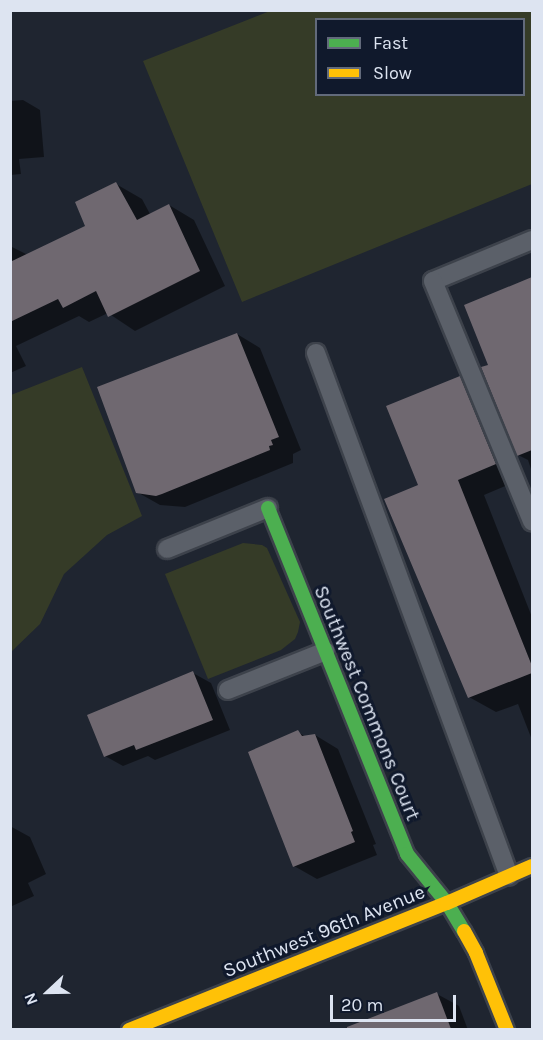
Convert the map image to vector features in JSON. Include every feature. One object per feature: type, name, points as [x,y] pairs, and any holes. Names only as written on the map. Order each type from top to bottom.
[{"type":"street","name":"Southwest Commons Court","points":[[267,508],[407,854],[447,903],[476,953],[507,1029]]},
{"type":"street","name":"Southwest 96th Avenue","points":[[129,1029],[447,903],[532,866]]},
{"type":"lane","points":[[532,240],[433,281],[532,520]]},
{"type":"lane","points":[[316,353],[509,876]]},
{"type":"lane","points":[[167,549],[267,508]]},
{"type":"lane","points":[[228,690],[326,651]]},
{"type":"green space","points":[[270,11],[532,11],[532,184],[242,302],[143,61]]},
{"type":"green space","points":[[82,367],[142,516],[107,535],[64,574],[40,624],[11,652],[11,395]]},
{"type":"green space","points":[[243,543],[262,545],[267,548],[300,622],[298,632],[295,639],[281,650],[208,679],[165,574]]},
{"type":"building","points":[[116,182],[137,220],[169,204],[200,271],[108,317],[96,291],[63,308],[58,299],[10,322],[10,262],[85,226],[75,202]]},
{"type":"building","points":[[532,277],[532,450],[517,456],[481,367],[488,365],[464,305]]},
{"type":"building","points":[[237,333],[279,437],[271,440],[273,445],[269,446],[270,450],[162,494],[156,496],[136,493],[97,387]]},
{"type":"building","points":[[460,376],[496,464],[458,480],[532,666],[532,673],[468,698],[384,499],[418,485],[386,406]]},
{"type":"building","points":[[193,671],[213,720],[136,750],[134,745],[104,757],[87,715]]},
{"type":"building","points":[[298,730],[302,736],[315,734],[353,831],[351,832],[355,842],[293,867],[248,752]]},
{"type":"building","points":[[437,992],[451,1029],[347,1029],[347,1027]]},
{"type":"traffic: fast","points":[[268,508],[407,854],[447,903],[464,931]]},
{"type":"traffic: slow","points":[[129,1030],[447,903],[532,866]]},
{"type":"traffic: slow","points":[[464,931],[476,953],[507,1030]]}]
